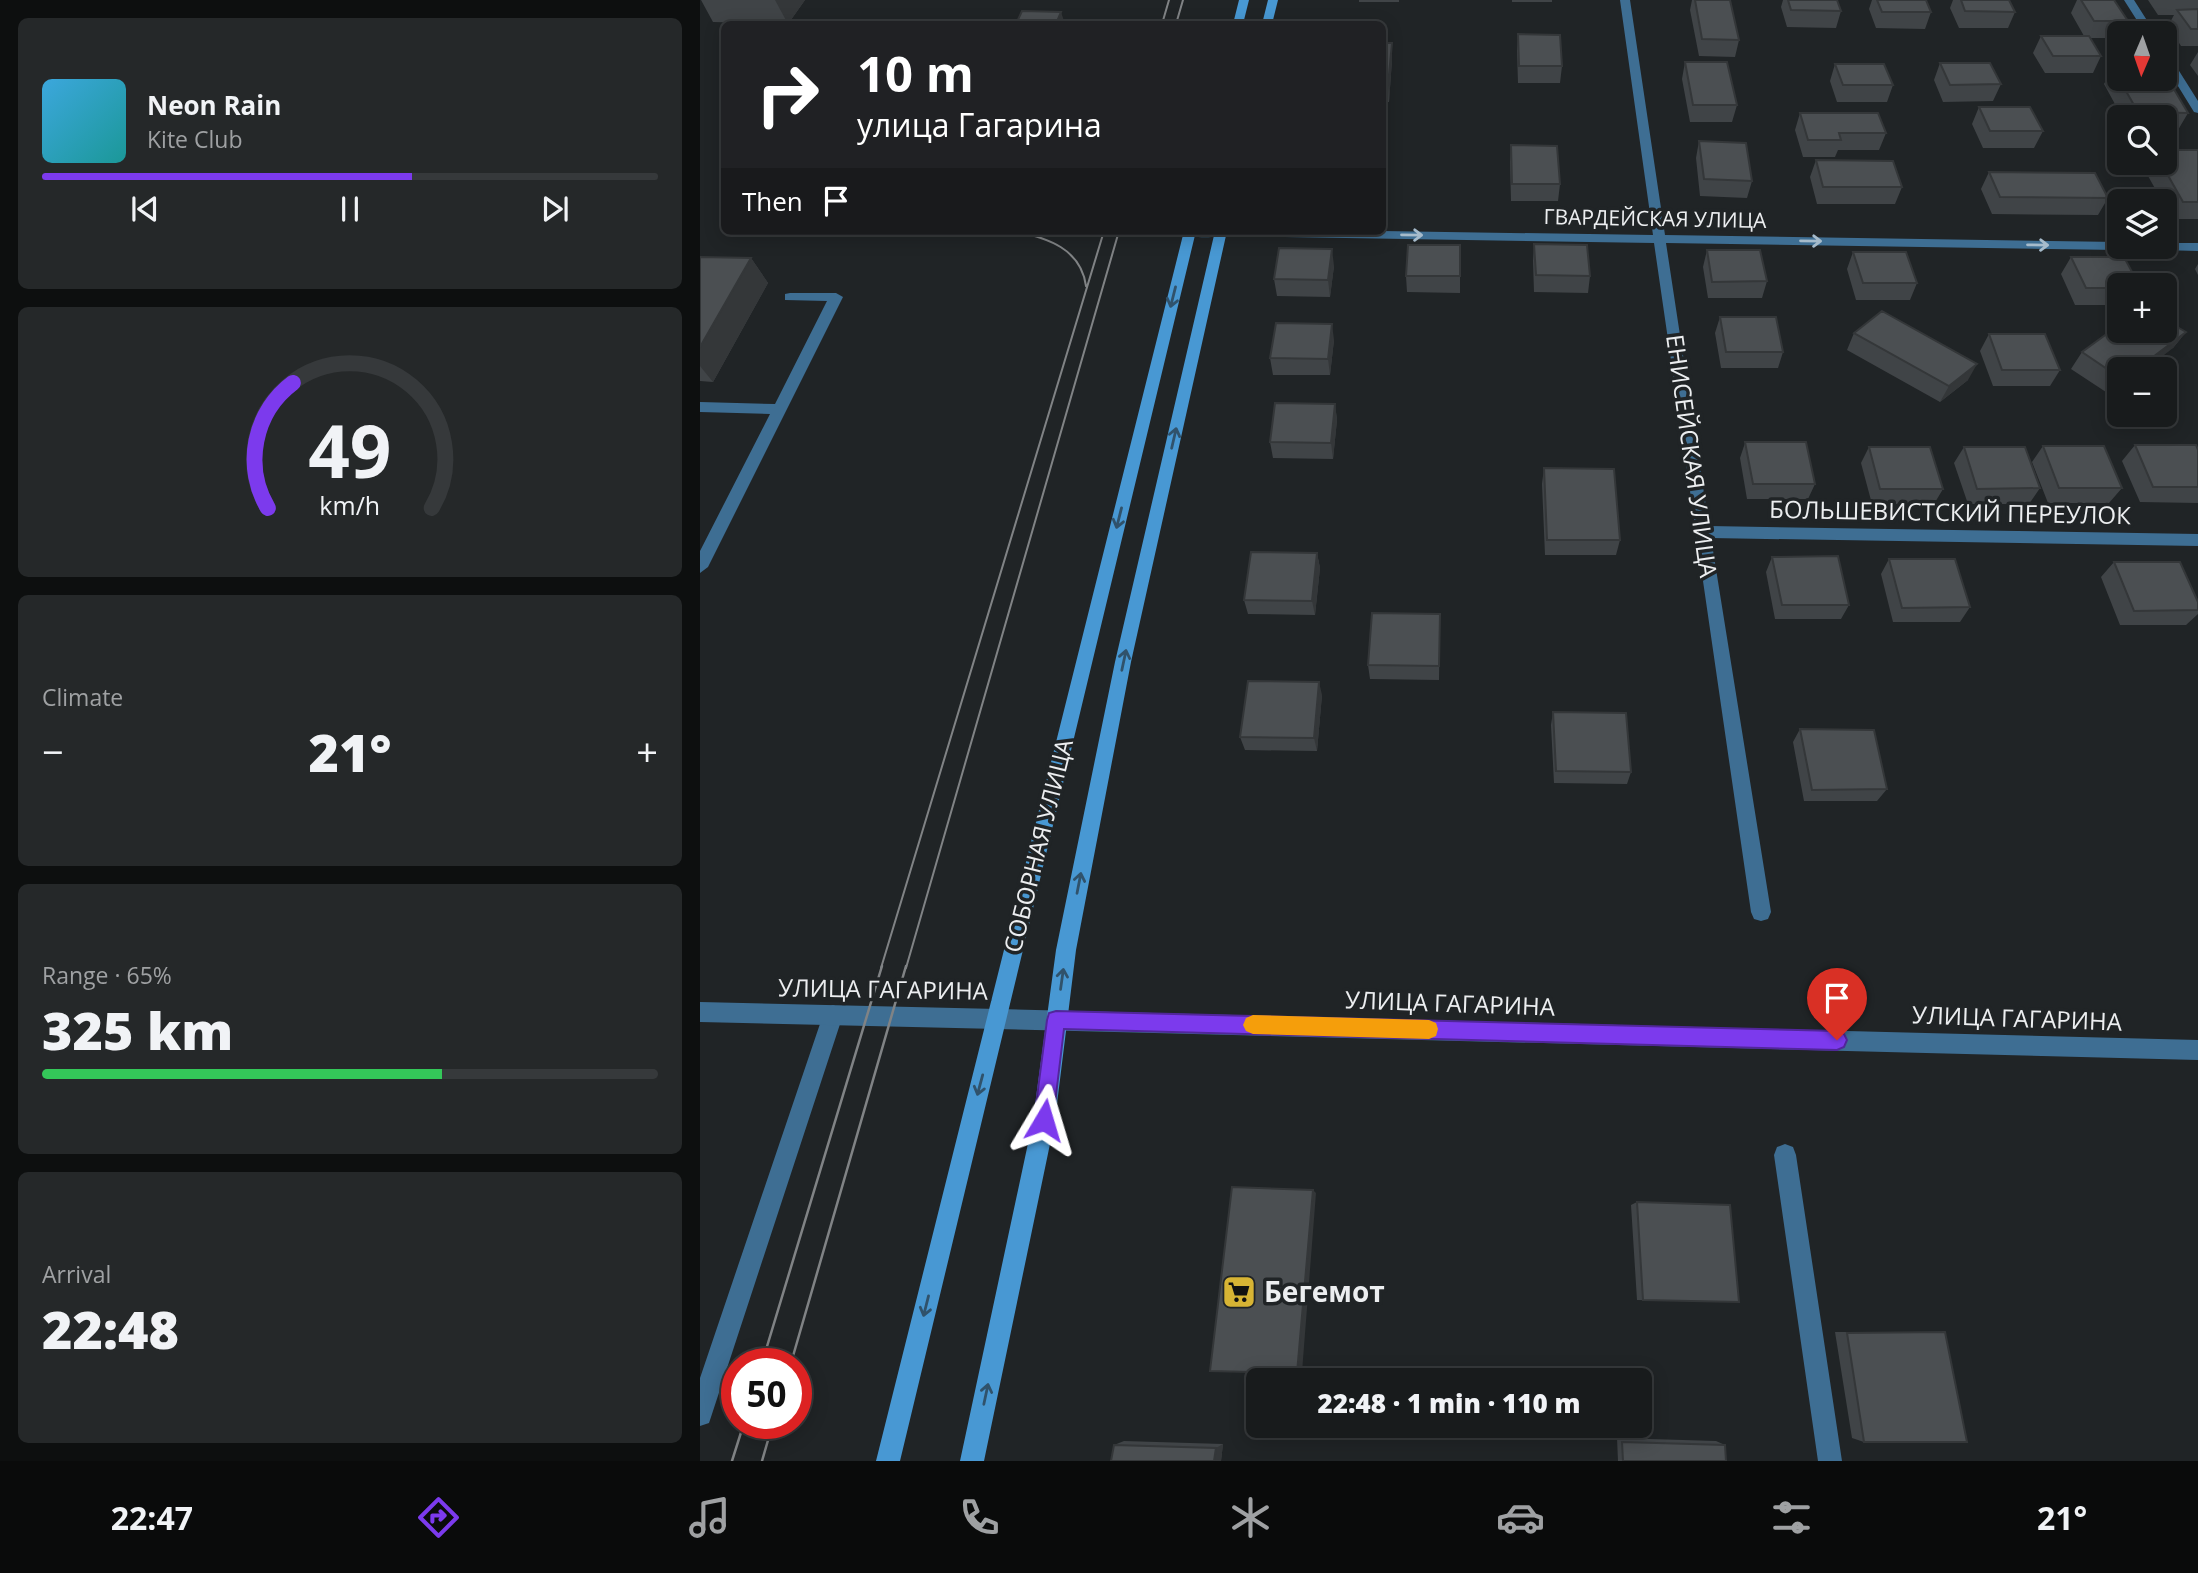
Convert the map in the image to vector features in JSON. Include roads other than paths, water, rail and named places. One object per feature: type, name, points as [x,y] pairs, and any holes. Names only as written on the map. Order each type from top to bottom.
[{"type":"main road","points":[[1239,21],[1244,0]]},
{"type":"main road","points":[[1268,21],[1273,0]]},
{"type":"main road","name":"СОБОРНАЯ УЛИЦА","points":[[888,1461],[1189,235]]},
{"type":"main road","name":"СОБОРНАЯ УЛИЦА","points":[[972,1461],[1044,1120],[1066,950],[1123,662],[1220,235]]},
{"type":"street","name":"ЕНИСЕЙСКАЯ УЛИЦА","points":[[1625,0],[1702,532],[1761,912]]},
{"type":"street","points":[[2129,0],[2142,21]]},
{"type":"street","points":[[2177,76],[2198,110]]},
{"type":"street","name":"ГВАРДЕЙСКАЯ УЛИЦА","points":[[1386,234],[2107,246]]},
{"type":"street","points":[[2177,247],[2198,247]]},
{"type":"street","points":[[700,567],[836,297],[790,297]]},
{"type":"street","points":[[700,407],[779,409]]},
{"type":"street","name":"БОЛЬШЕВИСТСКИЙ ПЕРЕУЛОК","points":[[1702,532],[2198,540]]},
{"type":"street","name":"УЛИЦА ГАГАРИНА","points":[[700,1012],[2198,1050]]},
{"type":"street","points":[[700,1414],[833,1015]]},
{"type":"street","points":[[1785,1155],[1829,1461]]},
{"type":"tram line","points":[[1163,21],[1169,0]]},
{"type":"tram line","points":[[1177,21],[1183,0]]},
{"type":"tram line","points":[[1031,235],[1051,242],[1070,254],[1083,273],[1086,286]]},
{"type":"tram line","points":[[881,968],[1103,235]]},
{"type":"tram line","points":[[906,968],[1118,235]]},
{"type":"tram line","points":[[767,1348],[882,966]]},
{"type":"tram line","points":[[795,1348],[906,966]]},
{"type":"tram line","points":[[732,1461],[739,1439]]},
{"type":"tram line","points":[[762,1461],[768,1439]]},
{"type":"place","name":"Бегемот","points":[[1239,1292]]}]
